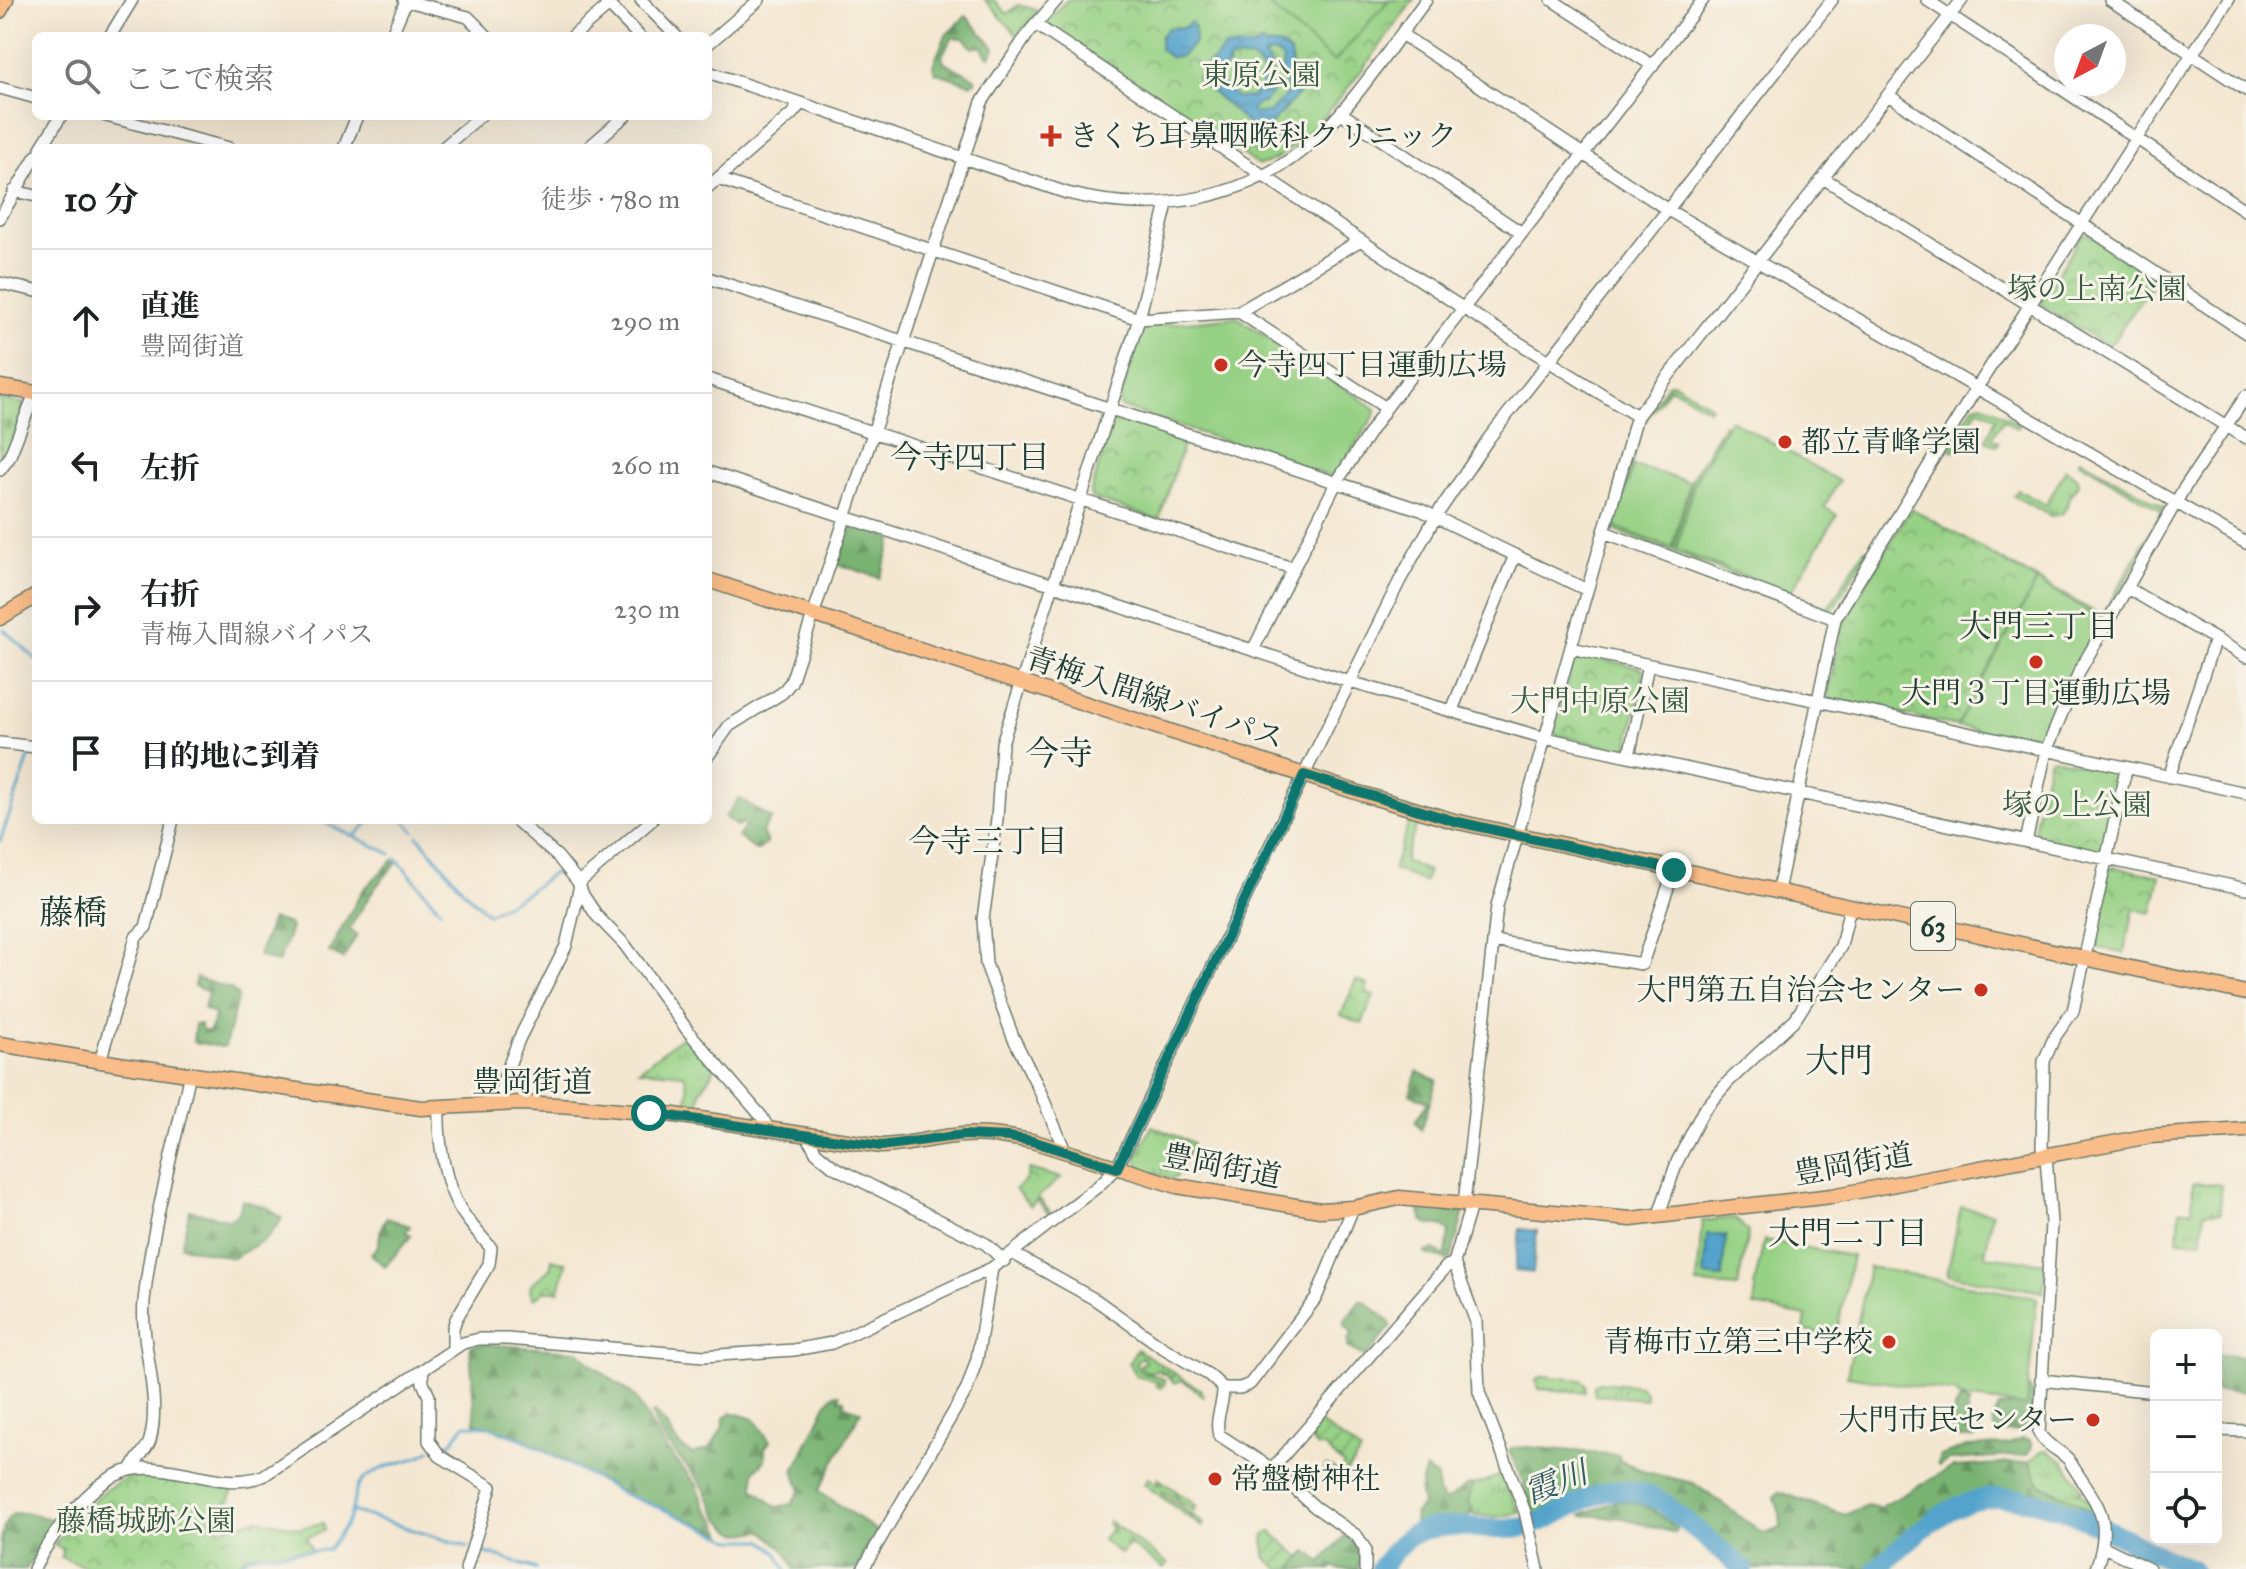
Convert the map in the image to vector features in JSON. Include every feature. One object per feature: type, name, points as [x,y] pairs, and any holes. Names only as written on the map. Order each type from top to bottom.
[{"type":"main road","points":[[0,11],[6,0]]},
{"type":"main road","points":[[0,387],[32,392]]},
{"type":"main road","name":"青梅入間線バイパス","points":[[712,581],[1454,821],[2246,993]]},
{"type":"main road","points":[[0,618],[32,598]]},
{"type":"main road","name":"豊岡街道","points":[[0,1044],[439,1109],[497,1105],[573,1106],[668,1114],[881,1146],[985,1135],[1032,1141],[1177,1186],[1320,1210],[1353,1208],[1393,1198],[1620,1219],[1658,1217],[1832,1196],[2160,1135],[2246,1130]]},
{"type":"street","points":[[112,32],[132,0]]},
{"type":"street","points":[[393,32],[405,0],[468,17],[483,32]]},
{"type":"street","points":[[641,0],[672,32]]},
{"type":"street","points":[[712,41],[759,0]]},
{"type":"street","points":[[712,750],[729,726],[788,688],[982,102],[1035,24],[1057,0]]},
{"type":"street","points":[[712,73],[1091,199],[1124,204],[1167,204],[1221,193],[1264,176],[1310,143],[1341,113],[1426,0]]},
{"type":"street","points":[[1552,0],[1653,66]]},
{"type":"street","points":[[1253,650],[1336,483],[1386,408],[1703,0]]},
{"type":"street","points":[[34,1569],[56,1533],[88,1497],[110,1479],[131,1470],[161,1469],[220,1482],[256,1478],[453,1347],[471,1340],[492,1338],[692,1356],[794,1350],[843,1338],[992,1268],[1097,1187],[1117,1168],[1304,775],[1400,580],[1436,516],[1482,449],[1548,363],[1832,0]]},
{"type":"street","points":[[1927,0],[2246,211]]},
{"type":"street","points":[[1538,1569],[1525,1512],[1479,1392],[1476,1322],[1454,1263],[1468,1204],[1497,906],[1637,416],[1962,0]]},
{"type":"street","points":[[2110,0],[2246,90]]},
{"type":"street","points":[[1778,891],[1835,619],[1976,388],[2228,0]]},
{"type":"street","points":[[577,32],[607,2],[635,32]]},
{"type":"street","points":[[1035,24],[1463,308],[1637,416]]},
{"type":"street","points":[[1401,34],[1668,210],[2246,543]]},
{"type":"street","points":[[0,88],[32,97]]},
{"type":"street","points":[[1888,95],[2246,333]]},
{"type":"street","points":[[712,184],[801,103]]},
{"type":"street","points":[[1341,113],[1522,233]]},
{"type":"street","points":[[44,144],[58,120]]},
{"type":"street","points":[[121,120],[214,144]]},
{"type":"street","points":[[346,144],[355,120]]},
{"type":"street","points":[[448,144],[475,120]]},
{"type":"street","points":[[593,144],[620,120]]},
{"type":"street","points":[[0,218],[32,162]]},
{"type":"street","points":[[1823,178],[2246,438]]},
{"type":"street","points":[[718,179],[1139,319],[1239,312],[1361,240]]},
{"type":"street","points":[[14,191],[32,195]]},
{"type":"street","points":[[1065,1151],[1013,1037],[986,964],[983,919],[997,819],[1002,743],[1139,319],[1167,204]]},
{"type":"street","points":[[712,279],[1436,516],[1587,590]]},
{"type":"street","points":[[0,283],[32,290]]},
{"type":"street","points":[[1239,312],[1386,408]]},
{"type":"street","points":[[712,380],[1292,568]]},
{"type":"street","points":[[2026,842],[2046,751],[2080,670],[2176,503],[2246,396]]},
{"type":"street","points":[[0,470],[9,458],[32,403]]},
{"type":"street","points":[[712,473],[1350,682],[1545,738],[2246,889]]},
{"type":"street","points":[[1604,532],[1835,619]]},
{"type":"street","points":[[1452,710],[1515,555]]},
{"type":"street","points":[[2127,588],[2246,657]]},
{"type":"street","points":[[2169,777],[2215,639]]},
{"type":"street","points":[[1571,648],[2246,793]]},
{"type":"street","points":[[1629,756],[1648,665]]},
{"type":"street","points":[[0,743],[32,747]]},
{"type":"street","points":[[2096,1569],[2104,1544],[2100,1508],[2069,1460],[2045,1444],[2039,1433],[2051,1223],[2041,1132],[2044,1061],[2054,1038],[2073,1011],[2126,769]]},
{"type":"street","points":[[100,1061],[136,937],[146,927],[172,824]]},
{"type":"street","points":[[521,824],[558,857],[597,916],[625,945],[688,1031],[768,1128]]},
{"type":"street","points":[[497,1105],[519,1039],[566,946],[584,878],[647,824]]},
{"type":"street","points":[[1493,941],[1642,964],[1674,870]]},
{"type":"street","points":[[1658,1217],[1677,1162],[1699,1117],[1728,1082],[1796,1018],[1841,946],[1850,907]]},
{"type":"street","points":[[131,1470],[135,1458],[150,1442],[154,1397],[145,1349],[144,1302],[151,1249],[190,1073]]},
{"type":"street","points":[[439,1109],[445,1164],[453,1194],[462,1212],[491,1248],[489,1264],[456,1319],[453,1347]]},
{"type":"street","points":[[807,1135],[816,1152],[834,1167],[1096,1300],[1162,1347],[1209,1375],[1223,1388],[1240,1388],[1250,1384],[1312,1304],[1353,1208]]},
{"type":"street","points":[[1272,1469],[1447,1266],[1454,1263]]},
{"type":"street","points":[[863,1569],[967,1389],[977,1359],[992,1268]]},
{"type":"street","points":[[422,1370],[423,1383],[429,1396],[429,1441],[440,1456],[491,1487],[466,1569]]},
{"type":"street","points":[[2041,1380],[2150,1391]]},
{"type":"street","points":[[1223,1388],[1217,1428],[1219,1435],[1272,1469],[1315,1507],[1357,1536],[1365,1549],[1366,1569]]},
{"type":"street","points":[[2222,1430],[2246,1431]]},
{"type":"street","points":[[2104,1544],[2149,1569]]},
{"type":"green space","points":[[985,0],[994,0],[1007,14],[1018,5],[1038,10],[1018,36]]},
{"type":"green space","name":"東原公園","points":[[1067,0],[1414,0],[1364,68],[1319,121],[1276,159],[1258,165],[1048,26],[1047,21]]},
{"type":"green space","points":[[1263,0],[1389,0],[1334,62]]},
{"type":"green space","points":[[966,16],[995,48],[990,57],[981,46],[972,48],[964,38],[952,38],[942,55],[944,62],[975,78],[975,82],[970,84],[935,72],[933,65],[946,35]]},
{"type":"green space","name":"塚の上南公園","points":[[2088,234],[2152,276],[2153,282],[2112,343],[2106,345],[2042,305],[2041,300],[2082,235]]},
{"type":"green space","name":"今寺四丁目運動広場","points":[[1237,317],[1376,409],[1336,474],[1330,476],[1121,407],[1119,403],[1143,329],[1147,326]]},
{"type":"green space","points":[[1669,383],[1674,383],[1711,406],[1709,409],[1670,387],[1643,424],[1615,527],[1673,549],[1692,478],[1724,424],[1727,425],[1695,480],[1676,550],[1828,608],[1865,549],[1868,551],[1833,609],[1828,611],[1613,530],[1611,526],[1640,423]]},
{"type":"green space","points":[[0,399],[28,404],[6,456],[0,462]]},
{"type":"green space","points":[[1982,403],[2019,424],[2017,428],[2003,420],[1992,438],[1999,442],[1997,446],[1986,440],[1996,418],[1979,408],[1954,451],[1948,448],[1974,405]]},
{"type":"green space","points":[[1118,417],[1180,437],[1184,442],[1160,517],[1155,519],[1092,498],[1090,494],[1113,419]]},
{"type":"green space","points":[[1730,419],[1839,481],[1824,507],[1837,515],[1790,593],[1676,550],[1695,480]]},
{"type":"green space","points":[[2080,459],[2164,507],[2166,512],[2103,620],[2037,582],[1957,726],[1913,510],[2102,616],[2162,511],[2078,461]]},
{"type":"green space","points":[[1633,466],[1690,482],[1672,548],[1615,527]]},
{"type":"green space","points":[[2066,469],[2077,478],[2078,485],[2062,514],[2051,516],[2014,496],[2018,490],[2046,505]]},
{"type":"green space","points":[[1911,508],[2037,581],[1957,726],[1829,699],[1827,695],[1843,622]]},
{"type":"green space","points":[[855,526],[893,539],[880,578],[838,564],[849,530]]},
{"type":"green space","name":"大門３丁目運動広場","points":[[2037,581],[2103,620],[2044,742],[2040,744],[1957,726]]},
{"type":"green space","name":"大門中原公園","points":[[1579,654],[1641,668],[1644,672],[1628,747],[1623,750],[1556,735],[1553,731],[1574,658]]},
{"type":"green space","name":"塚の上公園","points":[[2052,758],[2119,772],[2121,775],[2105,849],[2101,852],[2035,838],[2033,834],[2049,760]]},
{"type":"green space","points":[[739,798],[771,818],[762,832],[767,843],[757,851],[738,837],[745,827],[740,823],[737,827],[725,817]]},
{"type":"green space","points":[[1409,822],[1417,824],[1404,861],[1428,871],[1424,882],[1393,869]]},
{"type":"green space","points":[[393,860],[396,863],[374,889],[349,929],[357,935],[343,959],[329,952],[362,891]]},
{"type":"green space","points":[[2114,867],[2160,876],[2152,913],[2134,909],[2124,953],[2096,947],[2093,943],[2109,869]]},
{"type":"green space","points":[[272,919],[289,924],[291,928],[278,963],[258,956]]},
{"type":"green space","points":[[196,978],[231,989],[238,996],[225,1046],[193,1042],[195,1024],[200,1024],[202,1030],[209,1032],[215,1018],[213,1013],[204,1009],[208,992],[194,986]]},
{"type":"green space","points":[[1356,980],[1368,985],[1366,993],[1374,996],[1362,1024],[1341,1015]]},
{"type":"green space","points":[[685,1034],[715,1068],[700,1092],[698,1113],[686,1111],[688,1088],[684,1074],[639,1070]]},
{"type":"green space","points":[[1417,1072],[1437,1080],[1421,1130],[1415,1121],[1428,1102],[1410,1094]]},
{"type":"green space","points":[[1152,1126],[1193,1143],[1176,1177],[1172,1179],[1142,1170],[1136,1157]]},
{"type":"green space","points":[[1029,1169],[1061,1178],[1038,1197],[1049,1214],[1037,1200],[1030,1206],[1015,1189],[1026,1180]]},
{"type":"green space","points":[[2193,1183],[2221,1185],[2221,1213],[2204,1212],[2202,1241],[2178,1240],[2180,1210],[2192,1210]]},
{"type":"green space","points":[[242,1200],[268,1208],[282,1219],[266,1239],[233,1258],[181,1246],[190,1210],[230,1220],[239,1213]]},
{"type":"green space","points":[[1422,1205],[1464,1212],[1451,1258],[1447,1260],[1425,1254],[1434,1250],[1446,1254],[1449,1231],[1441,1225],[1423,1222],[1419,1209]]},
{"type":"green space","points":[[1961,1207],[1992,1213],[1985,1256],[2046,1263],[2043,1292],[1947,1275]]},
{"type":"green space","points":[[387,1218],[410,1226],[406,1232],[411,1236],[385,1267],[371,1254],[378,1246],[381,1227]]},
{"type":"green space","points":[[1735,1218],[1748,1232],[1738,1287],[1697,1284],[1702,1221]]},
{"type":"green space","points":[[1764,1240],[1852,1256],[1836,1336],[1804,1330],[1806,1316],[1754,1306],[1754,1287]]},
{"type":"green space","points":[[552,1259],[566,1263],[559,1291],[545,1291],[534,1299],[531,1284],[550,1269]]},
{"type":"green space","points":[[1869,1267],[2037,1298],[2026,1406],[1957,1397],[1957,1393],[1847,1376]]},
{"type":"green space","points":[[1360,1301],[1389,1321],[1391,1326],[1366,1357],[1348,1348],[1348,1340],[1353,1334],[1345,1325],[1345,1320]]},
{"type":"green space","points":[[483,1344],[579,1351],[634,1396],[666,1449],[697,1485],[706,1508],[723,1534],[623,1493],[521,1437],[475,1423],[470,1346]]},
{"type":"green space","points":[[1137,1349],[1201,1390],[1204,1397],[1183,1380],[1174,1383],[1171,1380],[1173,1376],[1168,1378],[1166,1373],[1161,1374],[1161,1370],[1147,1372],[1140,1365],[1145,1362],[1142,1357],[1136,1361],[1137,1367],[1143,1373],[1161,1378],[1165,1381],[1164,1385],[1160,1388],[1156,1385],[1160,1383],[1136,1376],[1129,1363]]},
{"type":"green space","points":[[2222,1355],[2246,1357],[2246,1392],[2222,1391]]},
{"type":"green space","points":[[1544,1376],[1581,1380],[1586,1384],[1585,1392],[1538,1389],[1536,1380]]},
{"type":"green space","points":[[1599,1382],[1640,1386],[1646,1399],[1595,1395],[1594,1385]]},
{"type":"green space","points":[[2029,1388],[2034,1395],[2032,1417],[2023,1431],[1996,1432],[1992,1422],[1999,1407],[2009,1406]]},
{"type":"green space","points":[[840,1394],[839,1399],[845,1400],[844,1406],[861,1411],[819,1491],[880,1533],[858,1569],[794,1569],[788,1554],[764,1531],[742,1533],[727,1526],[699,1481],[666,1442],[652,1414],[665,1423],[679,1444],[692,1454],[710,1449],[723,1427],[724,1418],[732,1412],[754,1419],[770,1441],[765,1448],[765,1460],[754,1472],[754,1488],[776,1507],[792,1504],[801,1490],[794,1471],[826,1404],[833,1395]]},
{"type":"green space","points":[[1961,1399],[1969,1403],[1966,1417],[1978,1424],[1980,1432],[1974,1438],[1957,1438],[1955,1434],[1954,1413]]},
{"type":"green space","points":[[1318,1422],[1361,1452],[1341,1479],[1335,1475],[1330,1481],[1323,1472],[1326,1466],[1340,1472],[1344,1465],[1312,1441],[1311,1430]]},
{"type":"green space","points":[[2023,1439],[2030,1441],[2032,1447],[2026,1455],[1949,1460],[1939,1466],[1937,1464],[1940,1456],[1966,1447],[2005,1445]]},
{"type":"green space","points":[[1511,1448],[1619,1455],[1619,1460],[1646,1472],[1693,1483],[1763,1533],[1781,1528],[1774,1497],[1779,1492],[1845,1515],[1867,1505],[1879,1508],[1953,1467],[2029,1462],[2041,1485],[2074,1500],[2099,1517],[2026,1493],[1998,1491],[1972,1495],[1949,1506],[1924,1521],[1867,1569],[1755,1569],[1675,1503],[1661,1494],[1637,1486],[1604,1486],[1555,1509],[1534,1515],[1509,1451]]},
{"type":"green space","points":[[2047,1450],[2064,1462],[2083,1490],[2078,1491],[2090,1501],[2099,1517],[2041,1485],[2029,1462]]},
{"type":"green space","points":[[1425,1469],[1437,1477],[1438,1493],[1445,1501],[1468,1485],[1473,1486],[1468,1502],[1472,1511],[1468,1517],[1460,1521],[1445,1519],[1418,1527],[1414,1523],[1415,1514],[1422,1505],[1420,1493]]},
{"type":"green space","name":"藤橋城跡公園","points":[[147,1474],[230,1487],[232,1492],[228,1507],[216,1524],[219,1529],[257,1519],[300,1528],[323,1523],[325,1530],[306,1538],[312,1550],[251,1554],[237,1569],[90,1569],[61,1557],[63,1549],[54,1545],[94,1499],[118,1482]]},
{"type":"green space","points":[[1502,1475],[1520,1513],[1496,1517],[1465,1514],[1469,1487]]},
{"type":"green space","points":[[1148,1478],[1156,1484],[1158,1478],[1197,1506],[1193,1511],[1164,1490],[1162,1492],[1204,1524],[1202,1527],[1144,1484]]},
{"type":"green space","points":[[1617,1501],[1635,1502],[1649,1508],[1676,1528],[1675,1533],[1623,1518],[1581,1515]]},
{"type":"green space","points":[[16,1513],[29,1513],[54,1520],[55,1523],[26,1569],[0,1569],[4,1528]]},
{"type":"green space","points":[[1109,1521],[1168,1564],[1164,1569],[1129,1544],[1121,1554],[1102,1540],[1112,1528],[1107,1523]]},
{"type":"green space","points":[[1271,1531],[1301,1558],[1292,1569],[1279,1569],[1265,1557],[1264,1536]]},
{"type":"green space","points":[[1345,1535],[1358,1550],[1358,1569],[1333,1566],[1331,1569],[1292,1569],[1307,1551],[1321,1562]]},
{"type":"water","points":[[1191,22],[1195,42],[1182,56],[1170,57],[1160,49],[1160,37],[1168,28],[1186,27]]},
{"type":"water","points":[[1260,43],[1265,46],[1280,45],[1291,54],[1292,73],[1297,78],[1298,95],[1267,128],[1250,126],[1197,78],[1225,47],[1256,47]],"holes":[[[1277,54],[1283,59],[1281,75],[1289,92],[1269,113],[1254,113],[1251,109],[1262,102],[1264,104],[1273,90],[1271,64],[1264,57]],[[1250,58],[1262,70],[1261,87],[1252,97],[1237,98],[1218,81],[1218,74],[1229,65],[1227,63],[1231,59]]]},
{"type":"water","points":[[1520,1229],[1537,1231],[1533,1273],[1515,1271]]},
{"type":"water","points":[[1707,1234],[1726,1236],[1722,1278],[1704,1276]]},
{"type":"waterway","points":[[4,630],[32,655]]},
{"type":"waterway","points":[[0,841],[31,752]]},
{"type":"waterway","points":[[327,824],[391,854]]},
{"type":"waterway","points":[[354,836],[368,824]]},
{"type":"waterway","points":[[408,824],[414,831]]},
{"type":"waterway","points":[[418,836],[464,891],[488,914],[523,895],[559,869]]},
{"type":"waterway","points":[[396,858],[440,910]]},
{"type":"waterway","points":[[440,1447],[450,1444],[465,1425],[486,1426],[522,1439],[623,1494],[732,1540],[762,1540],[777,1552],[786,1569]]},
{"type":"waterway","points":[[238,1569],[245,1559],[255,1554],[328,1550],[349,1519],[356,1493],[364,1479],[381,1469],[431,1450]]},
{"type":"waterway","name":"霞川","points":[[1380,1569],[1402,1542],[1420,1531],[1444,1527],[1519,1528],[1543,1521],[1599,1494],[1618,1490],[1639,1492],[1664,1503],[1743,1569]]},
{"type":"waterway","name":"霞川","points":[[1877,1569],[1921,1530],[1949,1511],[1979,1500],[2010,1498],[2041,1503],[2072,1514],[2192,1569]]},
{"type":"waterway","points":[[352,1511],[468,1547]]},
{"type":"waterway","points":[[477,1550],[536,1569]]},
{"type":"place","name":"きくち耳鼻咽喉科クリニック","points":[[1051,136]]},
{"type":"place","name":"今寺四丁目運動広場","points":[[1221,365]]},
{"type":"place","name":"都立青峰学園","points":[[1785,442]]},
{"type":"place","name":"大門３丁目運動広場","points":[[2036,662]]},
{"type":"place","name":"大門第五自治会センター","points":[[1981,990]]},
{"type":"place","name":"青梅市立第三中学校","points":[[1889,1342]]},
{"type":"place","name":"大門市民センター","points":[[2093,1420]]},
{"type":"place","name":"常盤樹神社","points":[[1215,1479]]},
{"type":"district","name":"今寺四丁目","points":[[970,457]]},
{"type":"district","name":"大門三丁目","points":[[2039,626]]},
{"type":"district","name":"今寺","points":[[1059,753]]},
{"type":"district","name":"今寺三丁目","points":[[988,841]]},
{"type":"district","name":"藤橋","points":[[73,912]]},
{"type":"district","name":"大門","points":[[1839,1060]]},
{"type":"district","name":"大門二丁目","points":[[1848,1233]]},
{"type":"route","points":[[649,1113],[881,1146],[974,1134],[1009,1137],[1032,1141],[1117,1168],[1304,775],[1454,821],[1674,870]]}]
